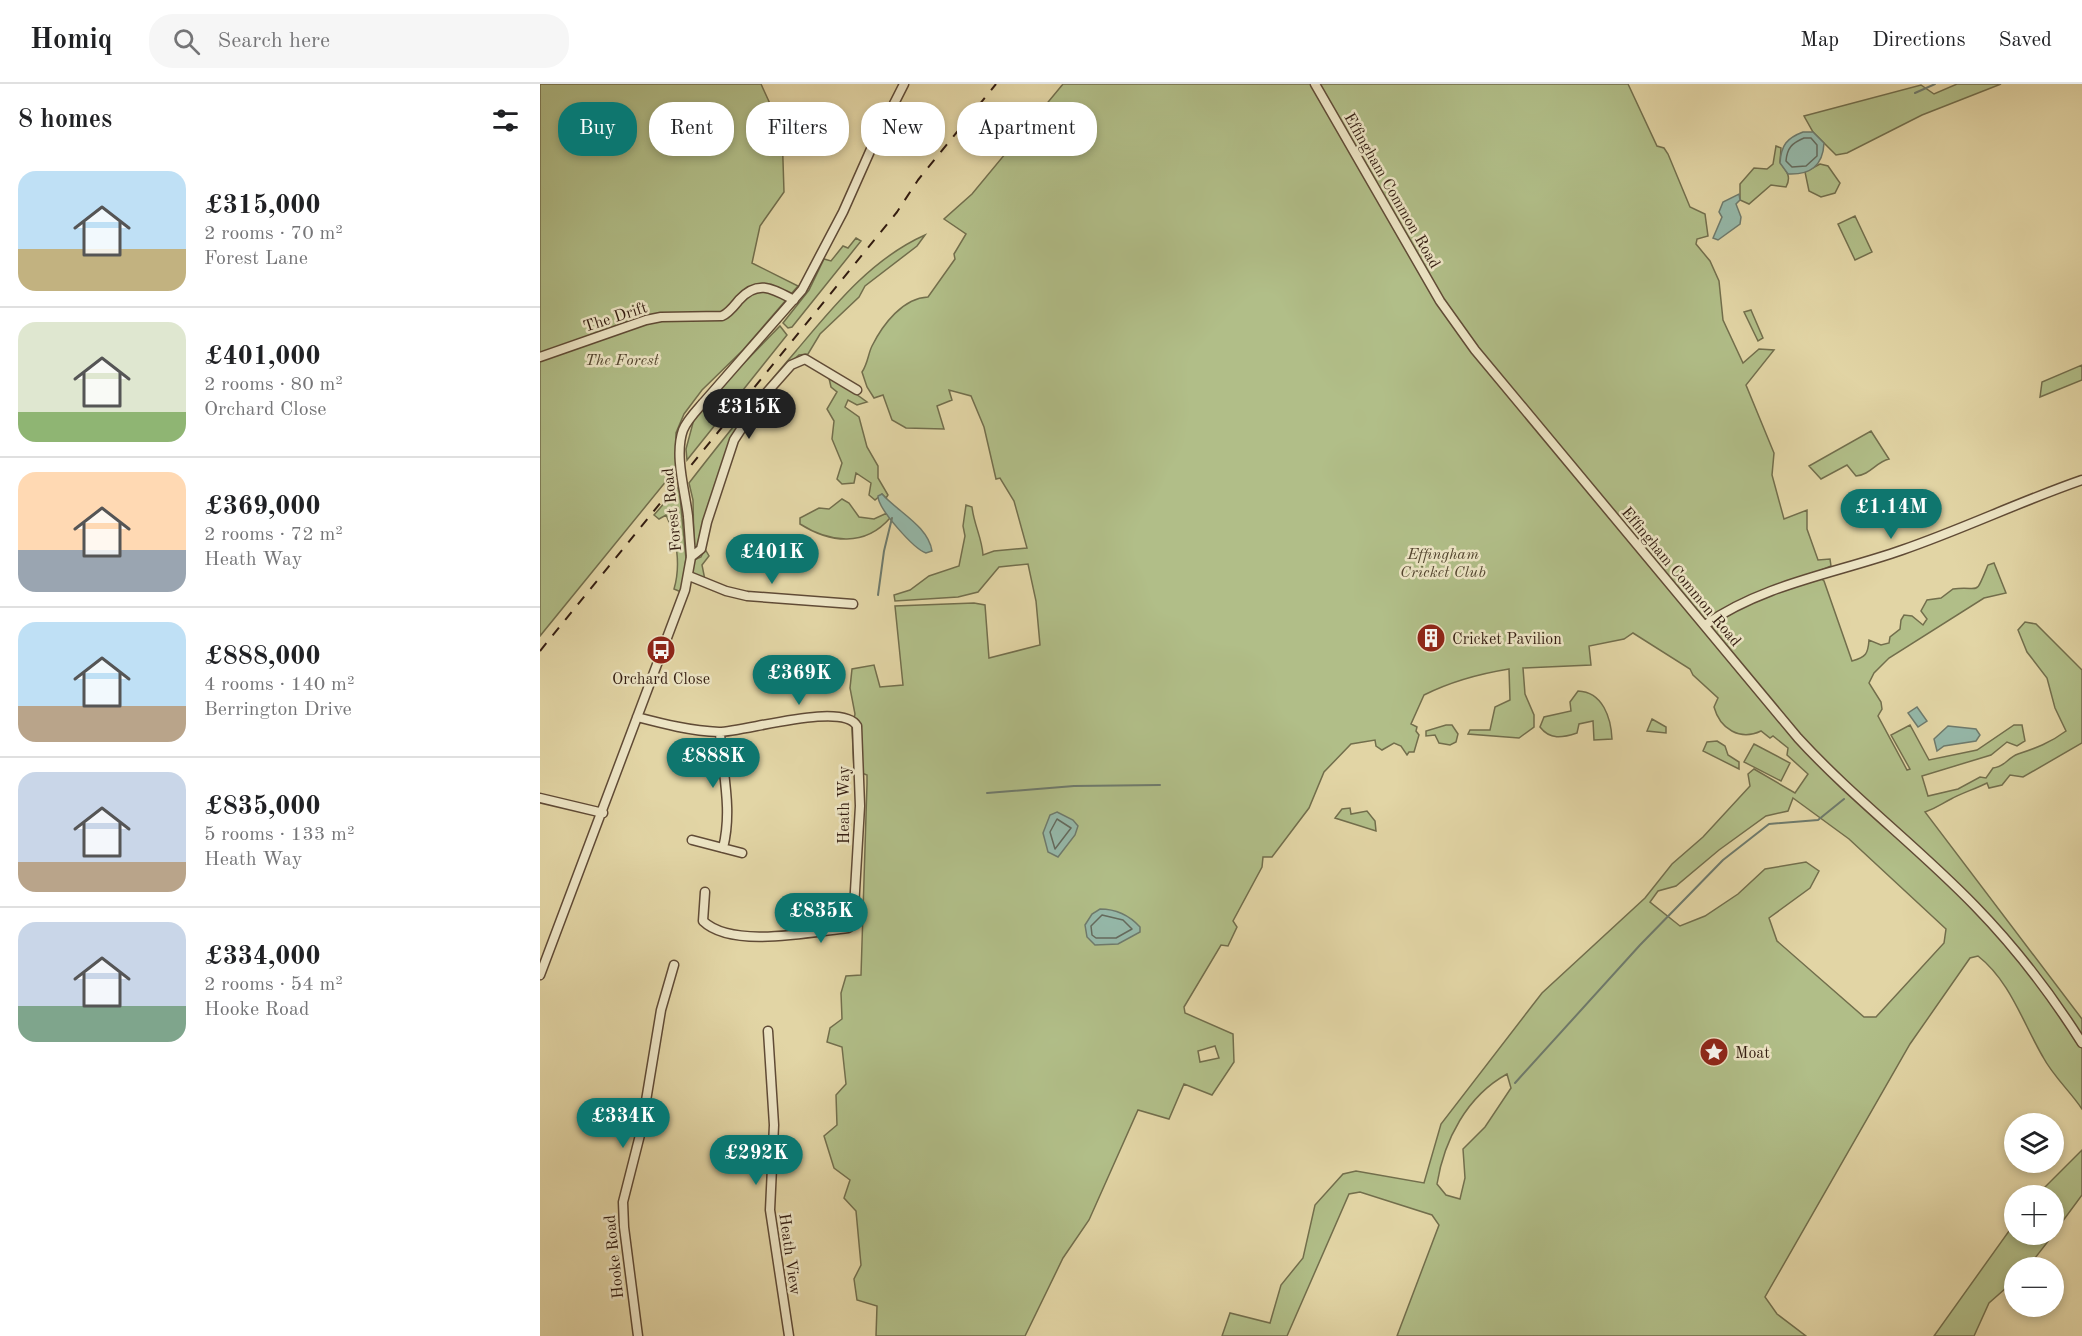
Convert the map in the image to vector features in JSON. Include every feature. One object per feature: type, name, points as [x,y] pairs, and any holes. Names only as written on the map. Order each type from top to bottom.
[{"type":"street","name":"Effingham Common Road","points":[[1315,84],[1455,323],[1705,625],[1742,673],[1824,766],[1976,907],[2039,981],[2082,1043]]},
{"type":"street","name":"Forest Road","points":[[540,975],[664,651],[689,576],[691,557],[681,462],[681,436],[684,427],[794,300],[843,212],[901,85]]},
{"type":"street","name":"The Drift","points":[[540,357],[646,320],[661,317],[722,316],[751,289],[759,286],[776,290],[794,300]]},
{"type":"street","points":[[691,557],[701,549],[707,522],[734,440],[760,400],[791,365],[805,359],[857,390]]},
{"type":"street","points":[[1705,625],[1748,601],[1824,573],[1901,551],[2082,480]]},
{"type":"street","points":[[689,576],[747,596],[853,604]]},
{"type":"street","name":"Heath Way","points":[[637,717],[678,727],[720,732],[783,720],[848,718],[856,723],[860,806],[855,922],[851,927],[757,937],[735,935],[703,921],[705,892]]},
{"type":"street","points":[[720,732],[722,765],[728,794],[728,827],[723,848]]},
{"type":"street","points":[[540,798],[603,813]]},
{"type":"street","points":[[692,840],[741,853]]},
{"type":"street","name":"Hooke Road","points":[[638,1336],[623,1202],[643,1123],[661,1010],[674,965]]},
{"type":"street","name":"Heath View","points":[[768,1031],[774,1125],[770,1210],[789,1336]]},
{"type":"green space","name":"The Forest","points":[[540,84],[761,84],[769,102],[746,102],[746,156],[783,156],[784,192],[760,226],[752,263],[798,286],[743,350],[702,390],[684,414],[676,433],[676,469],[540,636]]},
{"type":"green space","name":"Effingham Cricket Club","points":[[1063,84],[1628,84],[1657,146],[1664,148],[1668,154],[1690,207],[1705,214],[1708,236],[1697,239],[1696,244],[1710,261],[1719,281],[1723,320],[1743,363],[1759,349],[1774,350],[1746,385],[1774,453],[1772,475],[1784,519],[1807,510],[1807,529],[1818,560],[1830,559],[1831,566],[1814,573],[1824,581],[1852,661],[1865,654],[1869,640],[1881,645],[1889,643],[1890,637],[1900,629],[1904,615],[1912,616],[1923,625],[1927,619],[1921,611],[1927,600],[1941,598],[1953,589],[1976,588],[1981,583],[1988,565],[1994,563],[2006,593],[1984,598],[1889,658],[1874,673],[1869,683],[1881,702],[1882,709],[1878,716],[1907,770],[1910,769],[1891,735],[1910,725],[1929,760],[1977,750],[2014,725],[2022,725],[2025,741],[2017,746],[2007,742],[1991,755],[1922,776],[1928,796],[1958,789],[1980,777],[1986,778],[1993,768],[2014,756],[2049,742],[2066,731],[2055,708],[2047,678],[2027,652],[2018,630],[2025,622],[2036,624],[2082,670],[2082,743],[2023,777],[2010,775],[2002,785],[1989,788],[1987,783],[1925,812],[2082,1019],[2082,1109],[2047,1064],[1999,978],[1978,956],[1970,958],[1910,1044],[1765,1297],[1777,1314],[1806,1336],[1397,1336],[1439,1225],[1432,1215],[1360,1192],[1349,1194],[1287,1336],[1222,1336],[1230,1313],[1270,1323],[1281,1285],[1303,1258],[1315,1205],[1343,1174],[1356,1171],[1424,1183],[1441,1124],[1542,993],[1645,898],[1672,864],[1703,837],[1750,786],[1748,774],[1754,769],[1795,793],[1808,774],[1787,755],[1788,748],[1773,736],[1770,738],[1761,731],[1746,735],[1738,734],[1726,727],[1714,707],[1718,698],[1693,675],[1690,669],[1633,633],[1624,639],[1589,646],[1591,665],[1523,668],[1525,694],[1534,715],[1534,727],[1519,738],[1468,734],[1470,730],[1490,730],[1495,707],[1510,700],[1509,669],[1465,679],[1424,695],[1411,724],[1417,727],[1416,731],[1419,735],[1414,752],[1409,752],[1407,755],[1401,746],[1394,743],[1382,750],[1376,746],[1375,740],[1351,744],[1324,772],[1309,808],[1272,857],[1263,857],[1262,867],[1233,921],[1237,927],[1228,946],[1221,945],[1184,1007],[1185,1013],[1233,1034],[1234,1062],[1212,1095],[1184,1084],[1169,1119],[1138,1110],[1089,1220],[1063,1258],[1025,1336],[876,1336],[877,1306],[857,1300],[854,1279],[861,1265],[856,1211],[844,1198],[850,1180],[834,1168],[824,1136],[837,1125],[836,1095],[846,1084],[842,1047],[827,1042],[830,1028],[842,1019],[841,993],[846,976],[861,975],[867,775],[854,770],[852,728],[855,714],[850,688],[852,669],[874,665],[880,687],[903,685],[895,606],[974,603],[985,605],[989,658],[1040,645],[1036,601],[1028,564],[999,567],[978,592],[958,597],[895,601],[894,595],[910,590],[929,576],[959,566],[965,536],[963,526],[966,505],[972,507],[983,555],[994,551],[1027,548],[1014,501],[1000,478],[996,479],[984,427],[971,396],[949,390],[952,400],[937,406],[944,429],[906,428],[892,420],[883,395],[874,398],[862,372],[872,346],[888,321],[910,302],[928,297],[955,259],[954,254],[966,234],[944,219],[972,194],[1003,156],[1097,156],[1097,102],[1048,102]],"holes":[[[1793,798],[1849,839],[1946,929],[1944,943],[1876,1017],[1864,1017],[1777,941],[1769,918],[1810,888],[1819,871],[1806,862],[1765,869],[1738,894],[1705,916],[1680,926],[1650,902],[1658,891],[1676,886],[1719,850],[1766,816],[1788,811]],[[1215,1046],[1219,1058],[1200,1062],[1198,1051]],[[1507,1074],[1511,1088],[1485,1127],[1463,1149],[1465,1178],[1460,1199],[1446,1195],[1437,1184],[1445,1151],[1452,1136],[1469,1107],[1480,1094]]]},
{"type":"green space","points":[[1957,84],[2001,84],[1922,115],[1847,153],[1836,155],[1813,132],[1804,116],[1921,85],[1934,94]]},
{"type":"green space","points":[[1776,146],[1781,148],[1780,162],[1788,177],[1786,187],[1771,185],[1749,204],[1740,200],[1740,184],[1754,168],[1767,169],[1773,164]]},
{"type":"green space","points":[[1820,164],[1828,166],[1840,183],[1835,193],[1821,197],[1809,191],[1805,172]]},
{"type":"green space","points":[[1855,216],[1872,252],[1855,260],[1838,224]]},
{"type":"green space","points":[[925,235],[917,246],[865,286],[859,297],[820,334],[808,354],[799,355],[786,366],[735,433],[697,548],[694,549],[693,500],[689,483],[769,383],[839,301],[887,257]]},
{"type":"green space","points":[[856,238],[861,241],[792,327],[788,328],[783,323],[809,290],[824,259],[831,261],[843,246],[848,248]]},
{"type":"green space","points":[[1751,310],[1763,338],[1758,341],[1744,312]]},
{"type":"green space","points":[[780,326],[787,335],[687,460],[686,449],[694,419],[708,400]]},
{"type":"green space","points":[[2082,365],[2082,380],[2040,397],[2042,382]]},
{"type":"green space","points":[[828,374],[867,402],[857,405],[848,400],[845,407],[859,417],[867,447],[878,466],[878,478],[888,495],[886,498],[882,494],[875,500],[869,495],[871,483],[856,473],[854,483],[842,484],[837,479],[842,463],[832,439],[834,421],[827,409],[837,392],[831,387]]},
{"type":"green space","points":[[1871,431],[1889,459],[1865,473],[1856,476],[1847,465],[1821,479],[1809,466]]},
{"type":"green space","points":[[679,486],[686,559],[681,592],[674,589],[677,561],[670,524],[666,515],[659,519],[654,515]]},
{"type":"green space","points":[[842,499],[849,503],[859,517],[874,519],[887,513],[890,518],[870,534],[847,539],[823,535],[800,524],[800,518],[819,508],[829,509]]},
{"type":"green space","points":[[705,549],[709,556],[702,565],[705,580],[692,574],[694,560],[701,557]]},
{"type":"green space","points":[[1578,691],[1594,696],[1604,708],[1610,723],[1612,739],[1594,740],[1593,721],[1579,724],[1577,733],[1561,737],[1552,736],[1540,727],[1544,717],[1571,711],[1570,702]]},
{"type":"green space","points":[[1652,719],[1666,727],[1666,733],[1647,731]]},
{"type":"green space","points":[[1452,725],[1458,734],[1456,742],[1450,745],[1439,743],[1435,735],[1426,736],[1426,731]]},
{"type":"green space","points":[[1717,741],[1725,746],[1728,755],[1739,762],[1739,769],[1703,751],[1707,742]]},
{"type":"green space","points":[[1754,744],[1790,763],[1781,781],[1744,762]]},
{"type":"green space","points":[[1350,808],[1351,814],[1367,811],[1375,821],[1376,831],[1335,818],[1342,809]]},
{"type":"green space","points":[[2082,1150],[2082,1195],[2064,1219],[2064,1185],[2047,1185],[2059,1173],[2064,1173],[2064,1168]]},
{"type":"green space","points":[[2004,1238],[2004,1245],[2045,1245],[2036,1257],[2004,1257],[2004,1290],[1989,1303],[1974,1336],[1934,1336]]},
{"type":"water","points":[[1803,132],[1813,132],[1824,143],[1821,158],[1809,171],[1788,174],[1780,163],[1783,147],[1793,137]]},
{"type":"water","points":[[1739,194],[1740,200],[1736,204],[1741,217],[1740,224],[1718,240],[1713,238],[1722,217],[1719,212],[1723,202]]},
{"type":"water","points":[[882,494],[919,527],[925,534],[932,551],[926,553],[920,550],[898,528],[880,502],[878,496]]},
{"type":"water","points":[[1917,707],[1927,721],[1918,727],[1908,713]]},
{"type":"water","points":[[1948,726],[1976,729],[1980,735],[1976,741],[1944,746],[1937,751],[1934,739]]},
{"type":"water","points":[[1057,812],[1073,820],[1078,826],[1075,835],[1058,857],[1048,852],[1043,833],[1050,815]]},
{"type":"water","points":[[1100,909],[1127,916],[1140,927],[1140,932],[1118,944],[1095,945],[1087,937],[1085,925],[1092,914]]},
{"type":"waterway","points":[[1915,93],[1935,84]]},
{"type":"waterway","points":[[878,595],[884,551],[892,518]]},
{"type":"waterway","points":[[987,793],[1074,786],[1160,785]]},
{"type":"waterway","points":[[1515,1083],[1640,945],[1723,860],[1769,824],[1818,820],[1844,799]]},
{"type":"railway","points":[[540,651],[897,212],[918,180],[996,84]]},
{"type":"place","name":"Cricket Pavilion","points":[[1431,638]]},
{"type":"place","name":"Orchard Close","points":[[661,650]]},
{"type":"place","name":"Moat","points":[[1714,1052]]}]
